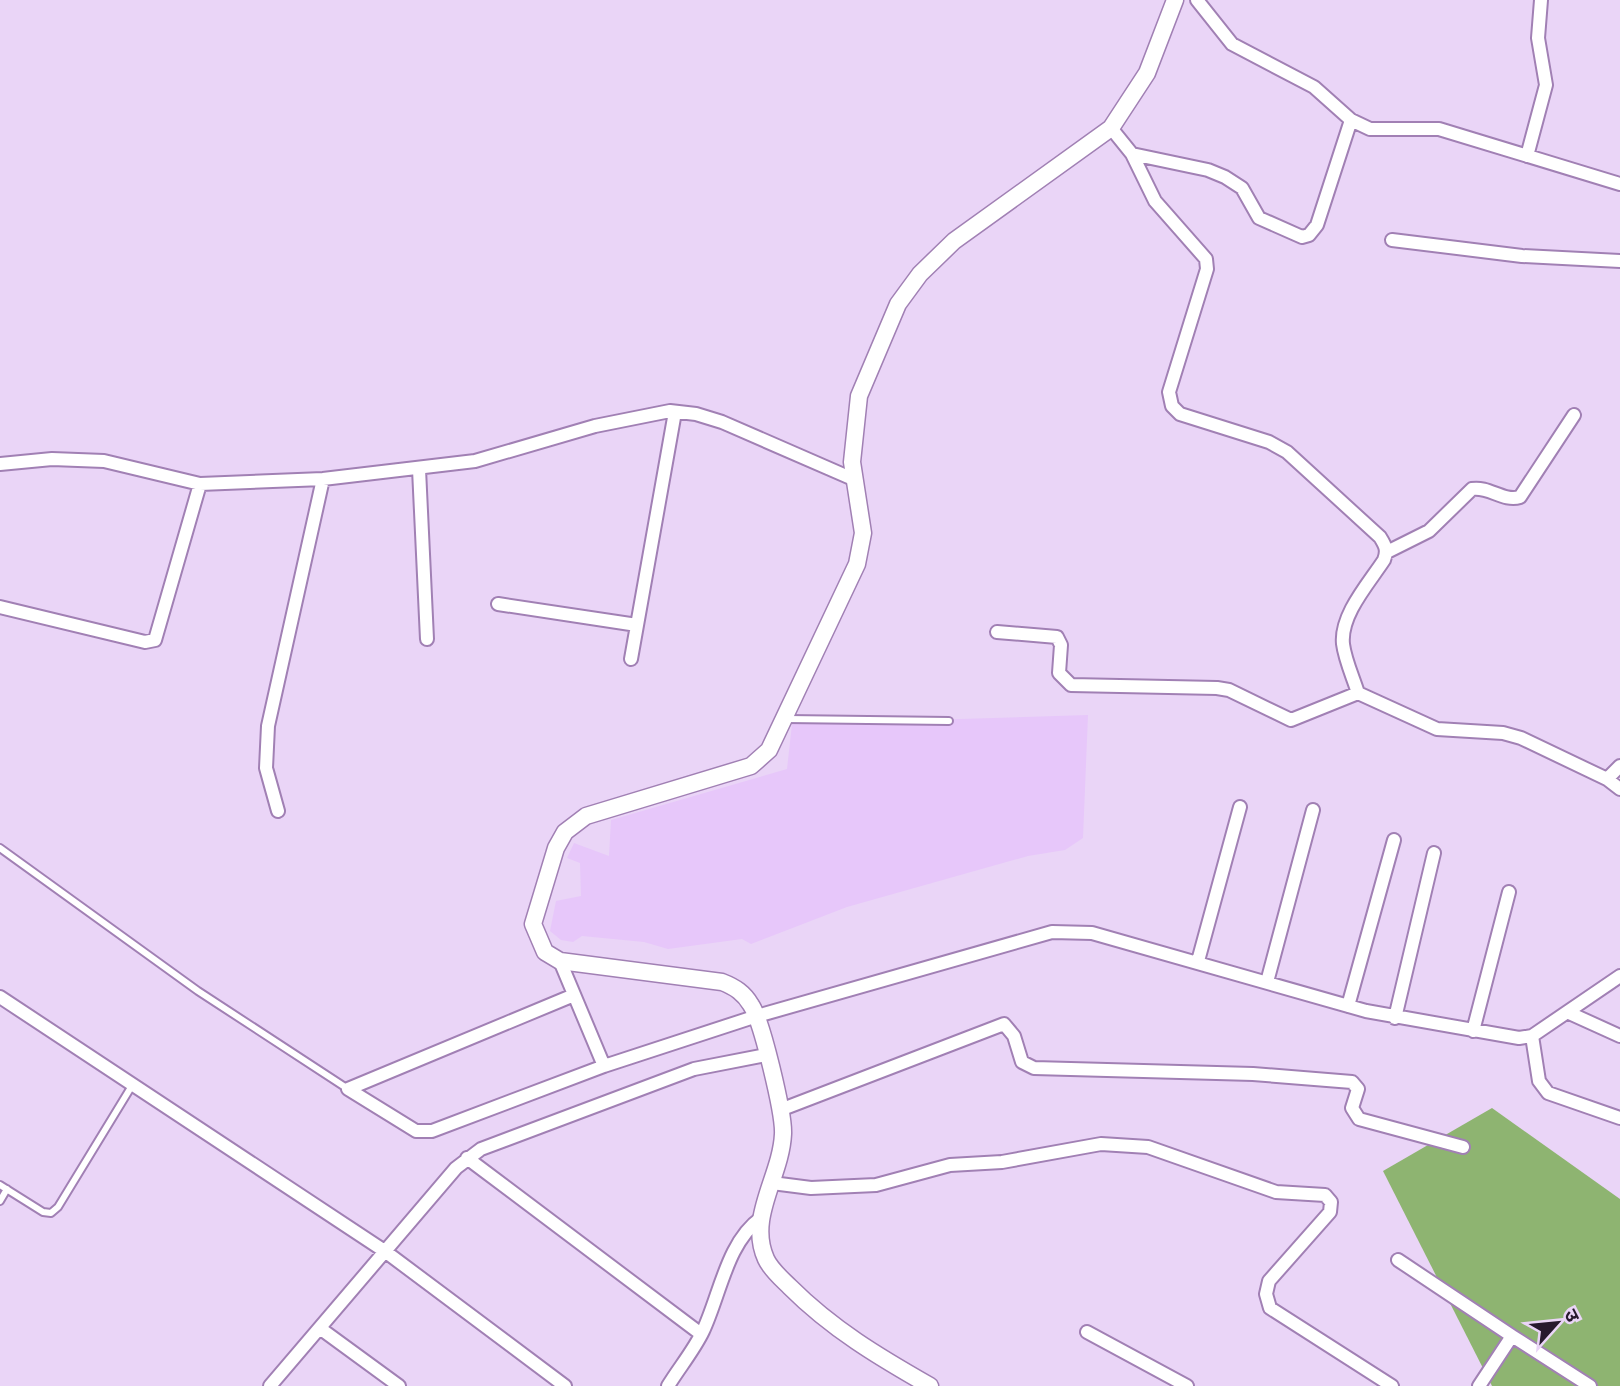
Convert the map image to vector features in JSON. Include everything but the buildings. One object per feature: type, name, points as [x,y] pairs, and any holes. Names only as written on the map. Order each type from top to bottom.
[{"type":"street","points":[[930,1386],[833,1327],[792,1289],[765,1257],[760,1234],[761,1218],[783,1135],[780,1110],[758,1021],[741,992],[722,982],[560,961],[545,952],[533,924],[556,848],[565,832],[586,816],[751,766],[769,750],[861,548],[862,520],[853,479],[859,396],[898,304],[920,274],[954,241],[1111,128],[1147,73],[1175,0]]},
{"type":"street","points":[[1197,0],[1233,44],[1314,87],[1351,120],[1370,129],[1439,130],[1620,184]]},
{"type":"street","points":[[1527,156],[1546,95],[1538,38],[1541,0]]},
{"type":"street","points":[[1132,154],[1208,170],[1226,177],[1242,188],[1259,218],[1302,237],[1309,236],[1317,225],[1351,120]]},
{"type":"street","points":[[1111,128],[1132,154],[1155,201],[1206,259],[1207,269],[1169,392],[1172,406],[1180,414],[1269,442],[1287,452],[1380,537],[1387,552]]},
{"type":"street","points":[[1392,240],[1522,256],[1620,261]]},
{"type":"street","points":[[0,464],[52,459],[104,461],[200,484],[323,479],[475,461],[595,426],[675,412],[696,414],[722,422],[853,479]]},
{"type":"street","points":[[631,659],[675,412]]},
{"type":"street","points":[[1358,693],[1343,644],[1344,629],[1387,552],[1429,531],[1472,489],[1477,488],[1509,499],[1520,497],[1574,415]]},
{"type":"street","points":[[419,469],[427,639]]},
{"type":"street","points":[[278,811],[266,768],[267,736],[323,479]]},
{"type":"street","points":[[0,607],[145,642],[155,640],[200,484]]},
{"type":"street","points":[[498,604],[637,625]]},
{"type":"street","points":[[997,632],[1057,637],[1061,645],[1059,673],[1071,685],[1217,688],[1236,693],[1291,720],[1358,693],[1437,729],[1503,733],[1521,738],[1607,779],[1620,789]]},
{"type":"street","points":[[1607,779],[1620,766]]},
{"type":"street","points":[[1198,961],[1240,807]]},
{"type":"street","points":[[1267,982],[1313,810]]},
{"type":"street","points":[[1348,1006],[1394,840]]},
{"type":"street","points":[[1395,1018],[1434,853]]},
{"type":"street","points":[[1473,1031],[1510,892]]},
{"type":"street","points":[[348,1089],[424,1133],[604,1066],[1052,932],[1092,933],[1395,1018],[1519,1038],[1532,1036],[1620,976]]},
{"type":"street","points":[[560,961],[604,1066]]},
{"type":"street","points":[[348,1089],[574,995]]},
{"type":"street","points":[[0,997],[386,1252],[565,1386]]},
{"type":"street","points":[[1567,1012],[1620,1036]]},
{"type":"street","points":[[780,1110],[1003,1024],[1014,1036],[1022,1062],[1034,1068],[1227,1073],[1352,1082],[1358,1089],[1352,1108],[1359,1119],[1463,1147]]},
{"type":"street","points":[[1532,1036],[1539,1081],[1548,1093],[1620,1118]]},
{"type":"street","points":[[270,1386],[467,1158],[496,1141],[694,1069],[765,1052]]},
{"type":"street","points":[[772,1184],[810,1188],[876,1185],[950,1165],[1002,1162],[1101,1144],[1127,1145],[1177,1155],[1276,1192],[1325,1195],[1331,1202],[1331,1212],[1269,1281],[1266,1294],[1270,1308],[1392,1386]]},
{"type":"street","points":[[467,1158],[701,1335]]},
{"type":"street","points":[[668,1386],[701,1335],[738,1244],[751,1224],[761,1218]]},
{"type":"street","points":[[1398,1260],[1590,1386]]},
{"type":"street","points":[[321,1329],[399,1386]]},
{"type":"street","points":[[1087,1332],[1187,1386]]},
{"type":"street","points":[[1479,1386],[1512,1336]]},
{"type":"lane","points":[[785,719],[949,721]]},
{"type":"lane","points":[[0,848],[198,991],[348,1089]]},
{"type":"lane","points":[[0,1185],[43,1212],[51,1213],[58,1207],[133,1083]]},
{"type":"lane","points":[[0,1201],[7,1189]]},
{"type":"shaded area","points":[[1088,715],[1083,838],[1065,850],[1028,856],[847,907],[751,944],[742,939],[668,949],[644,942],[582,936],[573,942],[561,940],[550,931],[556,901],[581,896],[580,863],[567,858],[574,843],[609,856],[611,820],[787,769],[792,724]]},
{"type":"green space","points":[[1492,1108],[1620,1199],[1620,1386],[1492,1386],[1383,1171]]}]
